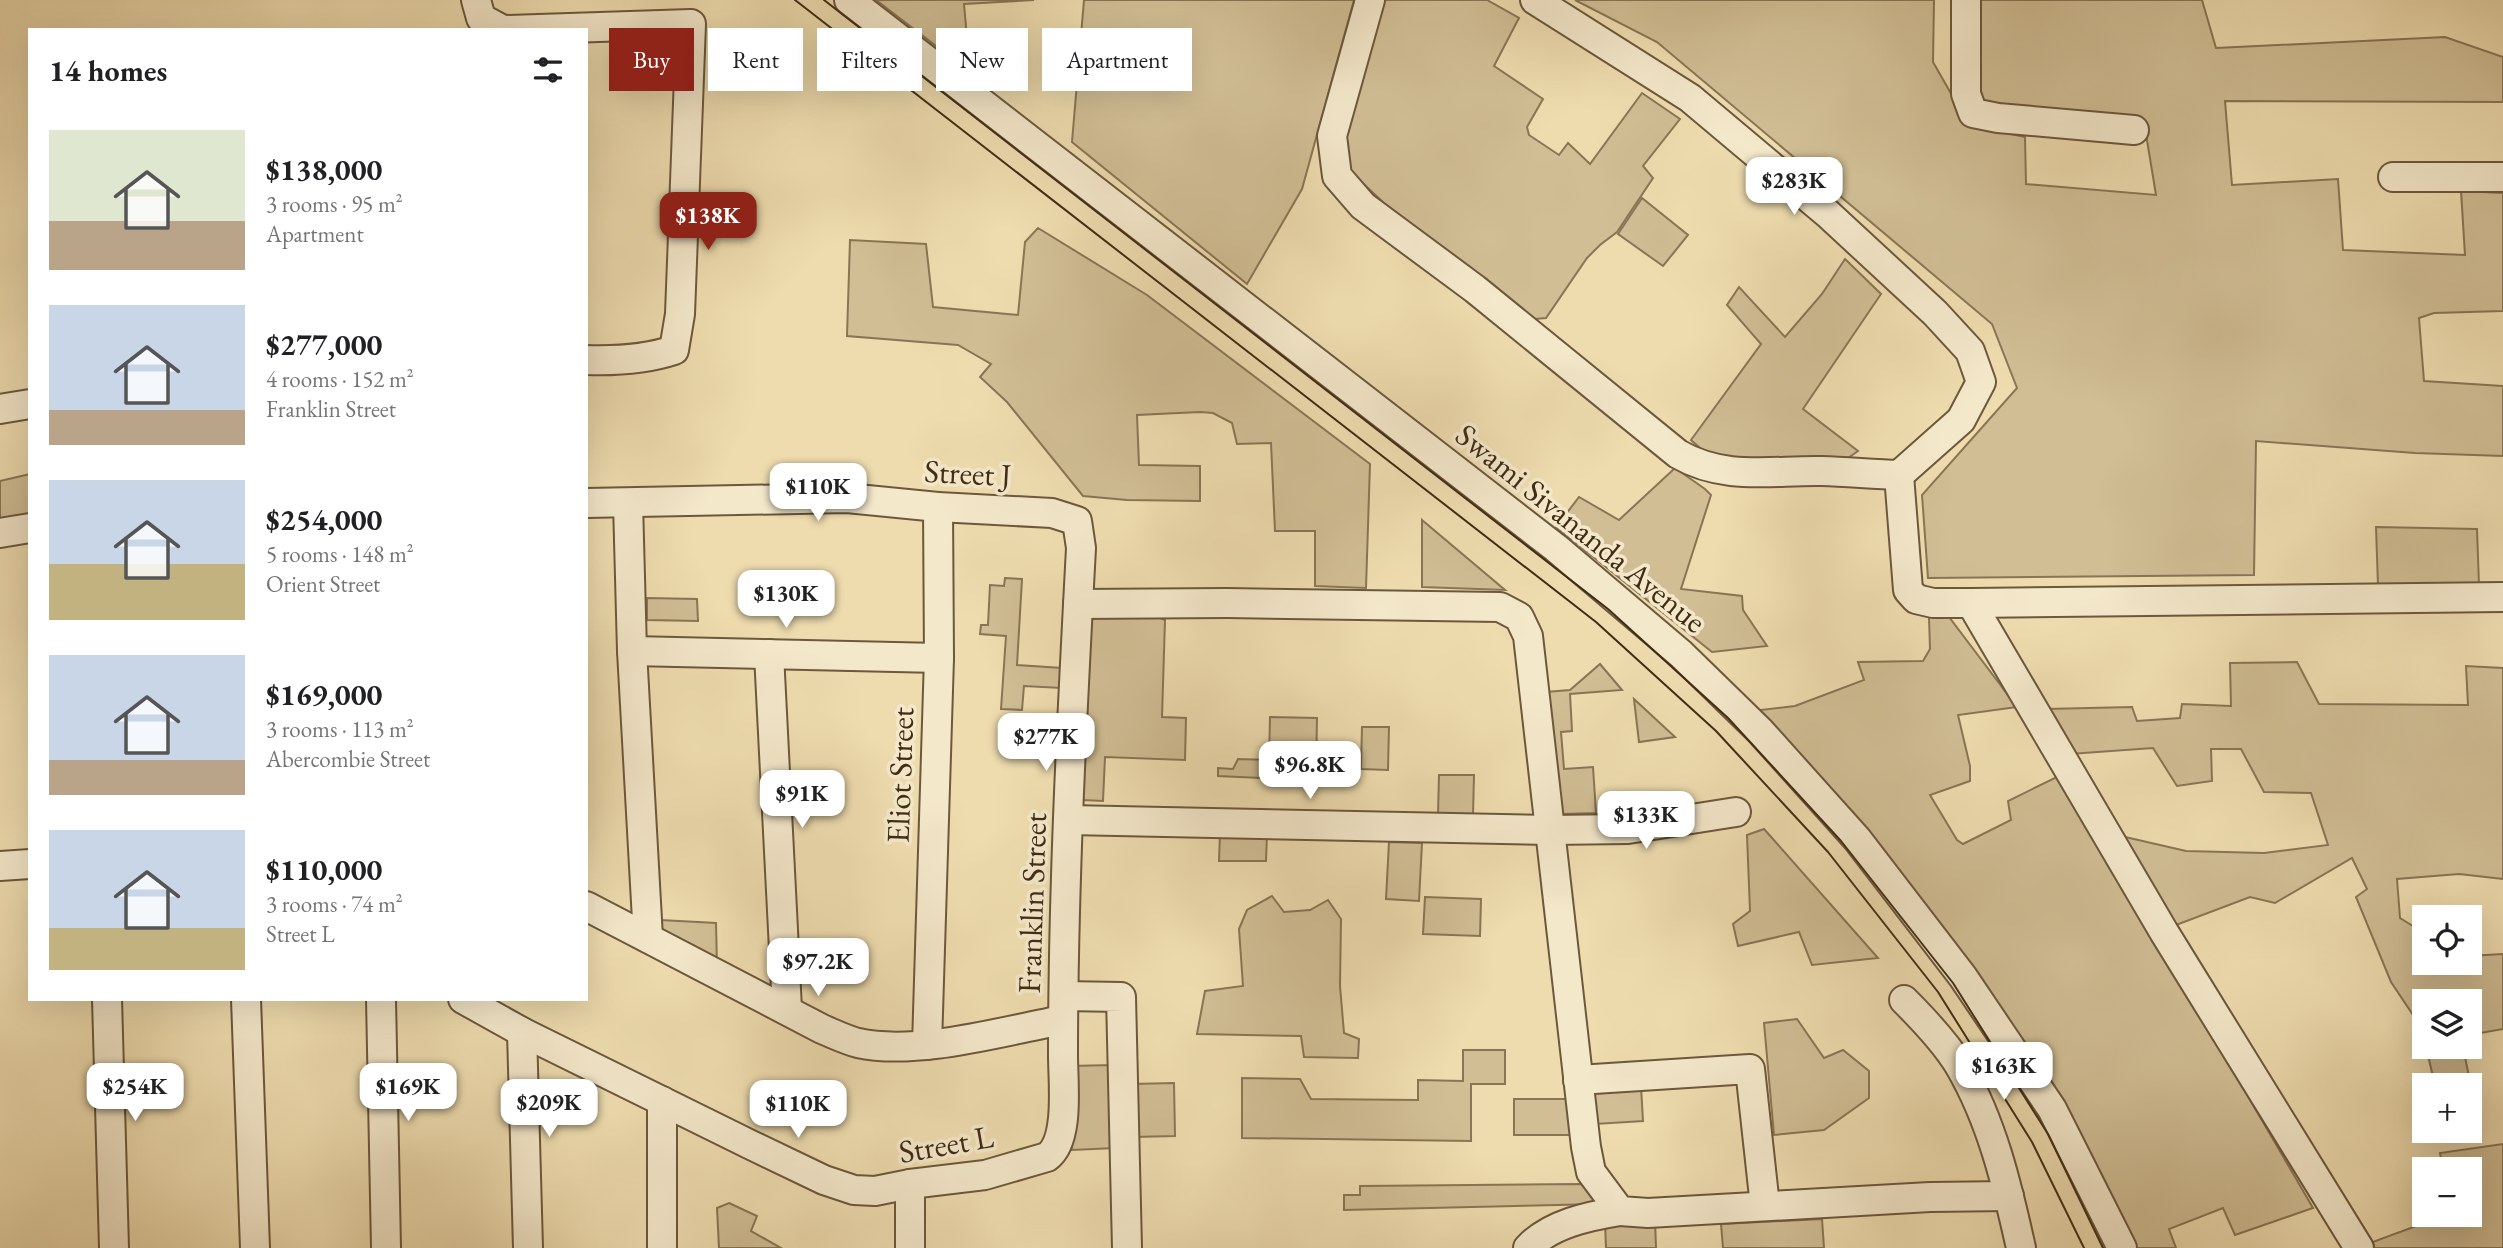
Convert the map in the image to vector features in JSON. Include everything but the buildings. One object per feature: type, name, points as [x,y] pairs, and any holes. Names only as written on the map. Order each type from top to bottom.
[{"type":"street","points":[[476,0],[481,18],[500,28]]},
{"type":"street","name":"Swami Sivananda Avenue","points":[[849,0],[1556,548],[1681,654],[1750,721],[1857,839],[1963,977],[2052,1110],[2122,1248]]},
{"type":"street","points":[[1370,0],[1332,136],[1337,176],[1363,206],[1475,289],[1678,454],[1695,464],[1743,474],[1821,471],[1899,475],[1961,419],[1981,382],[1970,351],[1935,313],[1828,214],[1690,98],[1535,0]]},
{"type":"street","points":[[1966,0],[1966,94],[1973,113],[1998,118],[2134,130]]},
{"type":"street","points":[[557,28],[691,23],[680,314],[674,350],[656,356],[637,356],[614,361],[588,360]]},
{"type":"street","points":[[2393,177],[2503,177]]},
{"type":"street","points":[[0,409],[28,404]]},
{"type":"street","points":[[1899,475],[1908,590],[1916,600],[1971,603],[2503,597]]},
{"type":"street","name":"Street J","points":[[588,503],[847,498],[938,507],[1052,513]]},
{"type":"street","points":[[628,503],[632,651],[648,938]]},
{"type":"street","name":"Eliot Street","points":[[927,1045],[939,658],[938,507]]},
{"type":"street","name":"Franklin Street","points":[[1052,513],[1077,521],[1081,548],[1063,1008]]},
{"type":"street","points":[[0,533],[28,528]]},
{"type":"street","points":[[1971,603],[2164,932],[2359,1248]]},
{"type":"street","points":[[1078,604],[1500,607],[1519,617],[1528,636],[1578,1080],[1591,1172],[1620,1211]]},
{"type":"street","points":[[632,651],[939,658]]},
{"type":"street","points":[[769,654],[787,1009]]},
{"type":"street","points":[[1069,820],[1550,830],[1628,829],[1737,812]]},
{"type":"street","points":[[0,866],[28,864]]},
{"type":"street","points":[[588,907],[822,1029],[854,1042],[895,1047],[927,1045],[1063,1008],[1121,997],[1127,1248]]},
{"type":"street","points":[[1903,1000],[1958,1063],[1976,1098],[1992,1135],[2021,1248]]},
{"type":"street","points":[[107,1001],[114,1248]]},
{"type":"street","points":[[246,1001],[255,1248]]},
{"type":"street","points":[[381,1001],[386,1248]]},
{"type":"street","name":"Street L","points":[[467,1001],[522,1032],[824,1180],[854,1190],[875,1191],[985,1175],[1031,1163],[1055,1152],[1060,1140],[1063,1117],[1063,1008]]},
{"type":"street","points":[[522,1032],[528,1248]]},
{"type":"street","points":[[1578,1080],[1750,1069],[1765,1206]]},
{"type":"street","points":[[662,1101],[663,1248]]},
{"type":"street","points":[[910,1184],[910,1248]]},
{"type":"street","points":[[1528,1248],[1543,1235],[1559,1228],[1595,1215],[1620,1211],[1648,1213],[1930,1197],[2009,1196]]},
{"type":"shaded area","points":[[876,0],[1034,0],[964,4],[966,28],[936,28],[936,46],[922,35],[922,28],[913,28]]},
{"type":"shaded area","points":[[1084,0],[1354,0],[1302,189],[1247,284],[1072,142],[1076,91],[1192,91],[1192,28],[1082,28]]},
{"type":"shaded area","points":[[1378,0],[1487,0],[1519,18],[1494,66],[1543,99],[1527,127],[1529,135],[1559,155],[1568,143],[1590,164],[1642,93],[1680,119],[1643,166],[1653,178],[1617,232],[1587,258],[1546,318],[1535,319],[1384,203],[1341,163],[1356,61]]},
{"type":"shaded area","points":[[1575,0],[1934,0],[1933,62],[1969,125],[2025,137],[2026,184],[2156,195],[2144,122],[1979,104],[1973,0],[2202,0],[2216,48],[2445,37],[2503,57],[2503,102],[2225,101],[2232,185],[2338,179],[2343,250],[2465,255],[2461,191],[2503,193],[2503,311],[2434,313],[2419,318],[2424,381],[2503,386],[2503,456],[2415,453],[2256,441],[2254,575],[1928,578],[1922,495],[2017,388],[1992,324],[1657,42]]},
{"type":"shaded area","points":[[1642,198],[1688,235],[1663,266],[1618,234]]},
{"type":"shaded area","points":[[1038,228],[1147,295],[1370,464],[1366,588],[1315,586],[1315,531],[1275,531],[1271,443],[1237,444],[1232,423],[1213,413],[1137,415],[1139,465],[1200,466],[1200,501],[1127,500],[1083,496],[1007,402],[980,377],[991,364],[958,345],[847,336],[850,240],[926,244],[933,307],[1018,315],[1025,242]]},
{"type":"shaded area","points":[[1845,259],[1881,294],[1803,409],[1858,451],[1848,458],[1763,458],[1750,465],[1708,455],[1691,440],[1761,344],[1727,305],[1739,287],[1785,337],[1822,294]]},
{"type":"shaded area","points":[[1675,468],[1711,495],[1681,589],[1742,596],[1743,610],[1767,646],[1712,652],[1556,527],[1579,497],[1619,520]]},
{"type":"shaded area","points":[[28,474],[28,520],[0,525],[0,481]]},
{"type":"shaded area","points":[[1422,520],[1505,590],[1422,587]]},
{"type":"shaded area","points":[[2376,527],[2477,529],[2479,585],[2378,585]]},
{"type":"shaded area","points":[[1005,578],[1022,579],[1017,665],[1062,668],[1061,688],[1024,686],[1022,710],[1001,709],[1006,636],[980,634],[981,625],[988,625],[990,585],[1004,586]]},
{"type":"shaded area","points":[[647,598],[697,599],[698,621],[647,620]]},
{"type":"shaded area","points":[[1090,616],[1165,620],[1162,717],[1186,718],[1185,760],[1105,757],[1103,801],[1083,800]]},
{"type":"shaded area","points":[[1929,617],[1949,617],[2017,707],[1958,715],[1970,766],[1970,781],[1930,795],[1957,840],[1963,844],[2011,820],[2008,801],[2061,775],[2313,1208],[2235,1235],[2223,1208],[2169,1229],[2176,1248],[2131,1248],[2077,1141],[1752,711],[1795,706],[1864,680],[1858,662],[1923,661],[1930,649]]},
{"type":"shaded area","points":[[2297,662],[2319,704],[2468,705],[2466,666],[2503,668],[2503,879],[2459,874],[2397,879],[2400,918],[2412,926],[2412,975],[2482,975],[2482,955],[2503,954],[2503,1029],[2482,1033],[2482,989],[2412,989],[2412,1014],[2391,982],[2356,897],[2367,889],[2352,858],[2275,903],[2250,897],[2176,925],[2121,836],[2186,851],[2264,853],[2328,845],[2311,793],[2264,792],[2241,749],[2211,749],[2212,781],[2177,786],[2153,748],[2070,754],[2046,709],[2132,707],[2137,721],[2180,718],[2182,704],[2231,706],[2230,663]]},
{"type":"shaded area","points":[[1600,664],[1622,690],[1570,694],[1572,731],[1561,732],[1564,769],[1593,767],[1596,813],[1562,814],[1546,692],[1570,690]]},
{"type":"shaded area","points":[[1634,699],[1675,737],[1639,742]]},
{"type":"shaded area","points":[[1270,717],[1317,718],[1316,773],[1265,772],[1261,778],[1218,776],[1218,768],[1233,769],[1238,759],[1269,760]]},
{"type":"shaded area","points":[[1362,727],[1389,727],[1388,770],[1361,769]]},
{"type":"shaded area","points":[[1439,775],[1474,775],[1473,815],[1438,815]]},
{"type":"shaded area","points":[[1764,829],[1878,958],[1812,965],[1799,932],[1738,946],[1733,924],[1750,911],[1747,835]]},
{"type":"shaded area","points":[[1220,833],[1267,834],[1266,861],[1219,861]]},
{"type":"shaded area","points":[[1389,842],[1422,843],[1419,901],[1386,899]]},
{"type":"shaded area","points":[[1272,896],[1284,912],[1310,910],[1328,900],[1341,919],[1340,986],[1344,1033],[1359,1039],[1358,1058],[1304,1057],[1301,1036],[1197,1034],[1205,991],[1243,986],[1239,929],[1247,910]]},
{"type":"shaded area","points":[[1425,897],[1481,899],[1480,936],[1423,934]]},
{"type":"shaded area","points":[[660,920],[716,923],[717,966],[659,933]]},
{"type":"shaded area","points":[[1797,1019],[1824,1058],[1843,1050],[1869,1071],[1869,1098],[1824,1130],[1774,1135],[1764,1023]]},
{"type":"shaded area","points":[[1463,1050],[1505,1050],[1505,1084],[1471,1084],[1471,1141],[1242,1138],[1242,1078],[1300,1079],[1311,1099],[1418,1100],[1418,1080],[1463,1081]]},
{"type":"shaded area","points":[[2429,1059],[2465,1059],[2468,1073],[2432,1073]]},
{"type":"shaded area","points":[[1113,1065],[1115,1148],[1072,1150],[1070,1066]]},
{"type":"shaded area","points":[[1174,1083],[1175,1136],[1133,1137],[1132,1084]]},
{"type":"shaded area","points":[[1641,1086],[1643,1121],[1595,1124],[1593,1089]]},
{"type":"shaded area","points":[[1514,1099],[1572,1099],[1573,1135],[1514,1135]]},
{"type":"shaded area","points":[[2503,1144],[2503,1248],[2373,1248],[2370,1243],[2413,1227],[2482,1227],[2482,1157],[2441,1157],[2440,1153]]},
{"type":"shaded area","points":[[1581,1184],[1600,1204],[1344,1210],[1344,1195],[1360,1195],[1360,1186]]},
{"type":"shaded area","points":[[729,1203],[757,1216],[751,1231],[781,1248],[719,1248],[717,1208]]},
{"type":"shaded area","points":[[1822,1219],[1824,1248],[1723,1248],[1721,1224]]},
{"type":"shaded area","points":[[1655,1220],[1656,1248],[1606,1248],[1605,1222]]},
{"type":"tram line","points":[[795,0],[1596,622],[1716,731],[1828,852],[1938,992],[2032,1142],[2084,1248]]},
{"type":"tram line","points":[[824,0],[1608,609],[1728,718],[1841,841],[1953,983],[2048,1134],[2103,1248]]}]
